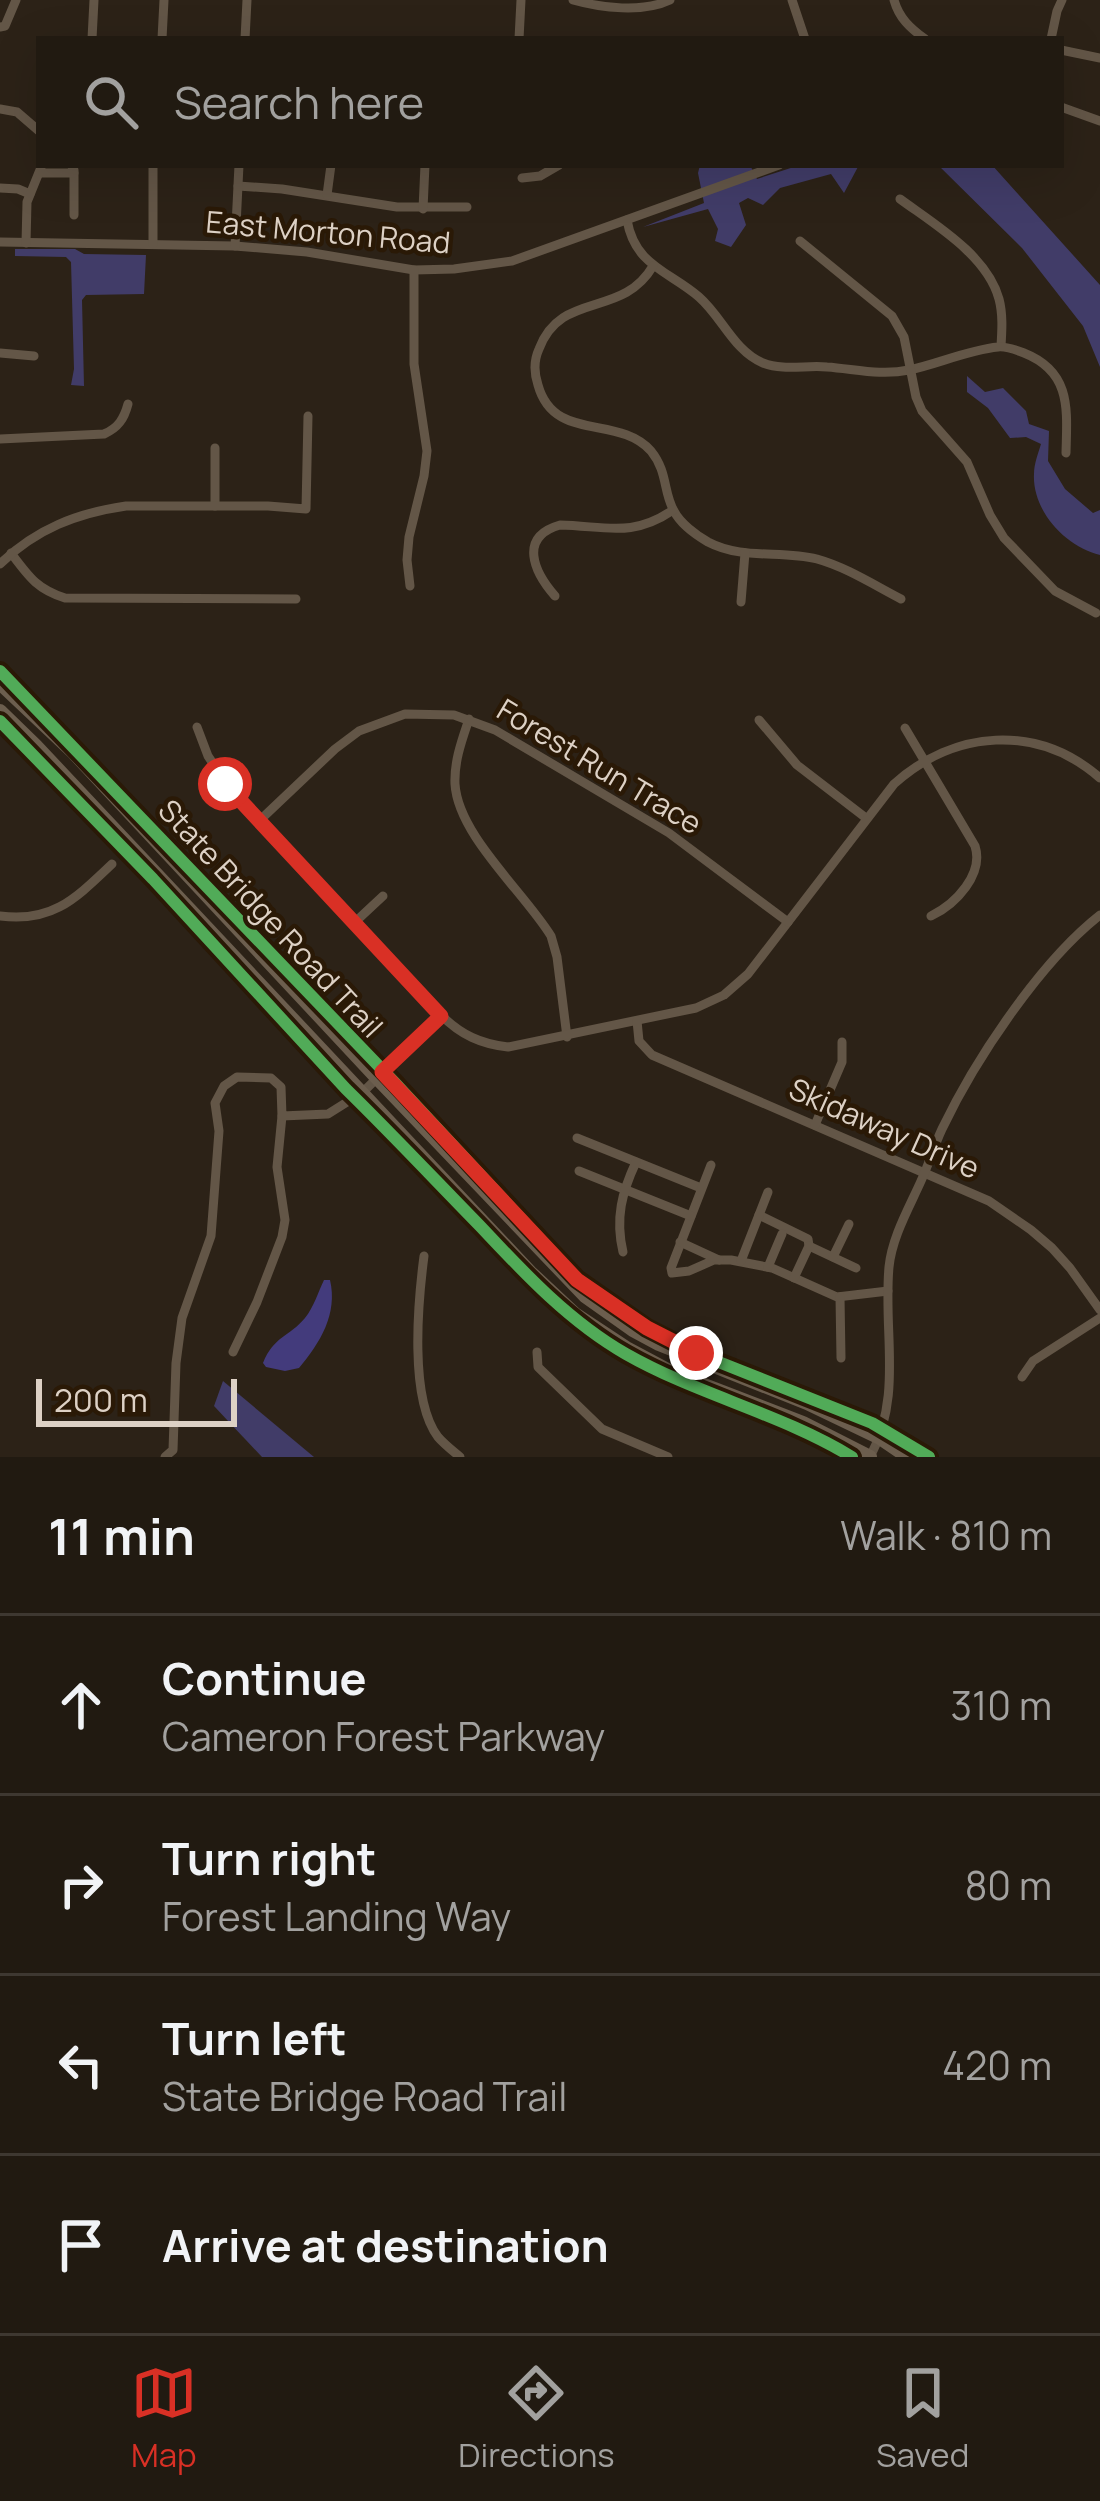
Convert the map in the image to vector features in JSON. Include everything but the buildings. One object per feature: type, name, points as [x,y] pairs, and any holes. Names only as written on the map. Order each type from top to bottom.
[{"type":"highway","points":[[0,683],[74,753],[585,1296],[659,1343],[807,1403],[908,1457]]},
{"type":"highway","points":[[0,711],[317,1044],[359,1095],[575,1314],[674,1373],[803,1424],[870,1457]]},
{"type":"street","points":[[0,27],[5,26],[16,0]]},
{"type":"street","points":[[92,36],[94,0]]},
{"type":"street","points":[[162,36],[164,0]]},
{"type":"street","points":[[245,36],[247,0]]},
{"type":"street","points":[[519,36],[521,0]]},
{"type":"street","points":[[573,0],[650,7],[670,0]]},
{"type":"street","points":[[791,0],[804,36]]},
{"type":"street","points":[[894,0],[910,28],[921,36]]},
{"type":"street","points":[[1052,36],[1062,0]]},
{"type":"street","points":[[1064,51],[1100,58]]},
{"type":"street","points":[[1064,108],[1100,121]]},
{"type":"street","points":[[0,109],[17,112],[36,128]]},
{"type":"street","points":[[153,168],[153,244]]},
{"type":"street","points":[[236,245],[239,168]]},
{"type":"street","points":[[327,195],[331,168]]},
{"type":"street","points":[[423,209],[425,168]]},
{"type":"street","points":[[522,178],[555,168]]},
{"type":"street","name":"East Morton Road","points":[[0,242],[236,245],[414,270],[454,269],[503,263],[771,168]]},
{"type":"street","points":[[26,242],[30,194],[42,169],[73,169],[74,215]]},
{"type":"street","points":[[238,186],[423,209],[467,207]]},
{"type":"street","points":[[0,188],[30,194]]},
{"type":"street","points":[[900,199],[963,248],[992,281],[1002,320],[1001,346]]},
{"type":"street","points":[[627,220],[642,257],[699,297],[743,349],[763,362],[877,373],[911,370],[1001,346],[1042,360],[1065,397],[1066,453]]},
{"type":"street","points":[[800,242],[892,316],[904,337],[922,411],[967,462],[1004,538],[1055,591],[1096,613]]},
{"type":"street","points":[[653,266],[625,295],[577,309],[557,321],[539,346],[535,373],[542,396],[559,416],[574,424],[629,435],[642,443],[659,463],[673,510],[708,542],[745,553],[823,560],[901,599]]},
{"type":"street","points":[[410,586],[409,537],[427,451],[415,364],[414,270]]},
{"type":"street","points":[[0,353],[34,356]]},
{"type":"street","points":[[0,439],[104,434],[118,425],[128,404]]},
{"type":"street","points":[[0,564],[21,544],[58,522],[102,509],[306,509],[308,416]]},
{"type":"street","points":[[215,448],[215,506]]},
{"type":"street","points":[[554,596],[533,562],[536,542],[550,528],[637,528],[673,510]]},
{"type":"street","points":[[741,602],[745,553]]},
{"type":"street","points":[[11,554],[45,592],[65,598],[296,598]]},
{"type":"street","name":"Forest Run Trace","points":[[258,822],[342,737],[405,714],[438,712],[469,718],[495,730],[669,832],[788,922]]},
{"type":"street","points":[[469,718],[455,769],[458,804],[470,828],[551,936],[567,1036]]},
{"type":"street","points":[[759,720],[797,765],[866,818]]},
{"type":"street","points":[[197,727],[220,778],[258,822],[441,1016],[465,1035],[494,1046],[521,1046],[697,1008],[724,994],[748,974],[894,784],[923,760],[949,748],[973,742],[1024,741],[1073,758],[1100,778]]},
{"type":"street","points":[[905,728],[975,846],[978,859],[973,876],[945,909],[931,916]]},
{"type":"street","points":[[0,916],[29,917],[56,910],[112,864]]},
{"type":"street","points":[[353,923],[382,896]]},
{"type":"street","points":[[870,1457],[889,1403],[892,1251],[940,1134],[1011,1016],[1057,955],[1100,915]]},
{"type":"street","points":[[283,1117],[328,1114],[359,1095],[441,1016]]},
{"type":"street","name":"Skidaway Drive","points":[[637,1021],[639,1041],[652,1055],[988,1202],[1031,1230],[1070,1268],[1100,1314]]},
{"type":"street","points":[[815,1125],[842,1062],[842,1042]]},
{"type":"street","points":[[165,1457],[173,1450],[182,1318],[211,1236],[219,1131],[215,1102],[224,1086],[238,1077],[271,1078],[281,1087],[277,1167],[285,1220],[257,1303],[233,1352]]},
{"type":"street","points":[[577,1138],[701,1188]]},
{"type":"street","points":[[623,1252],[619,1220],[623,1189],[636,1162]]},
{"type":"street","points":[[711,1166],[671,1272],[719,1260]]},
{"type":"street","points":[[579,1171],[691,1216]]},
{"type":"street","points":[[741,1261],[768,1192]]},
{"type":"street","points":[[759,1215],[808,1239],[794,1278]]},
{"type":"street","points":[[833,1257],[849,1224]]},
{"type":"street","points":[[767,1267],[782,1234]]},
{"type":"street","points":[[680,1243],[719,1260],[767,1267],[840,1297],[888,1291]]},
{"type":"street","points":[[809,1246],[856,1268]]},
{"type":"street","points":[[424,1256],[418,1300],[420,1393],[437,1436],[460,1457]]},
{"type":"street","points":[[840,1297],[841,1358]]},
{"type":"street","points":[[1022,1377],[1033,1361],[1100,1314]]},
{"type":"street","points":[[537,1352],[538,1367],[602,1429],[668,1457]]},
{"type":"shaded area","points":[[699,168],[752,168],[757,179],[791,168],[857,168],[844,193],[831,174],[780,188],[763,205],[748,198],[739,203],[746,225],[731,247],[715,241],[718,229],[708,209],[643,227],[704,203]]},
{"type":"shaded area","points":[[941,168],[995,168],[1100,285],[1100,367],[1083,326],[1022,248]]},
{"type":"shaded area","points":[[15,249],[146,255],[144,294],[86,295],[82,300],[84,386],[71,385],[71,262],[66,257],[15,256]]},
{"type":"shaded area","points":[[967,376],[985,392],[1003,388],[1026,411],[1029,424],[1049,431],[1048,461],[1065,489],[1093,513],[1100,510],[1100,555],[1064,536],[1045,514],[1035,488],[1041,444],[1026,437],[1010,438],[988,408],[967,392]]},
{"type":"shaded area","points":[[324,1280],[330,1280],[331,1305],[314,1348],[299,1368],[266,1367],[267,1354],[305,1318]]},
{"type":"shaded area","points":[[223,1381],[314,1457],[262,1457],[214,1406]]},
{"type":"cycle path","name":"State Bridge Road Trail","points":[[0,671],[577,1279],[647,1328],[696,1353],[872,1423],[929,1457]]},
{"type":"cycle path","points":[[0,721],[346,1089],[567,1312],[626,1354],[852,1457]]},
{"type":"route","points":[[225,784],[441,1016],[382,1072],[577,1280],[647,1328],[696,1353]]}]
